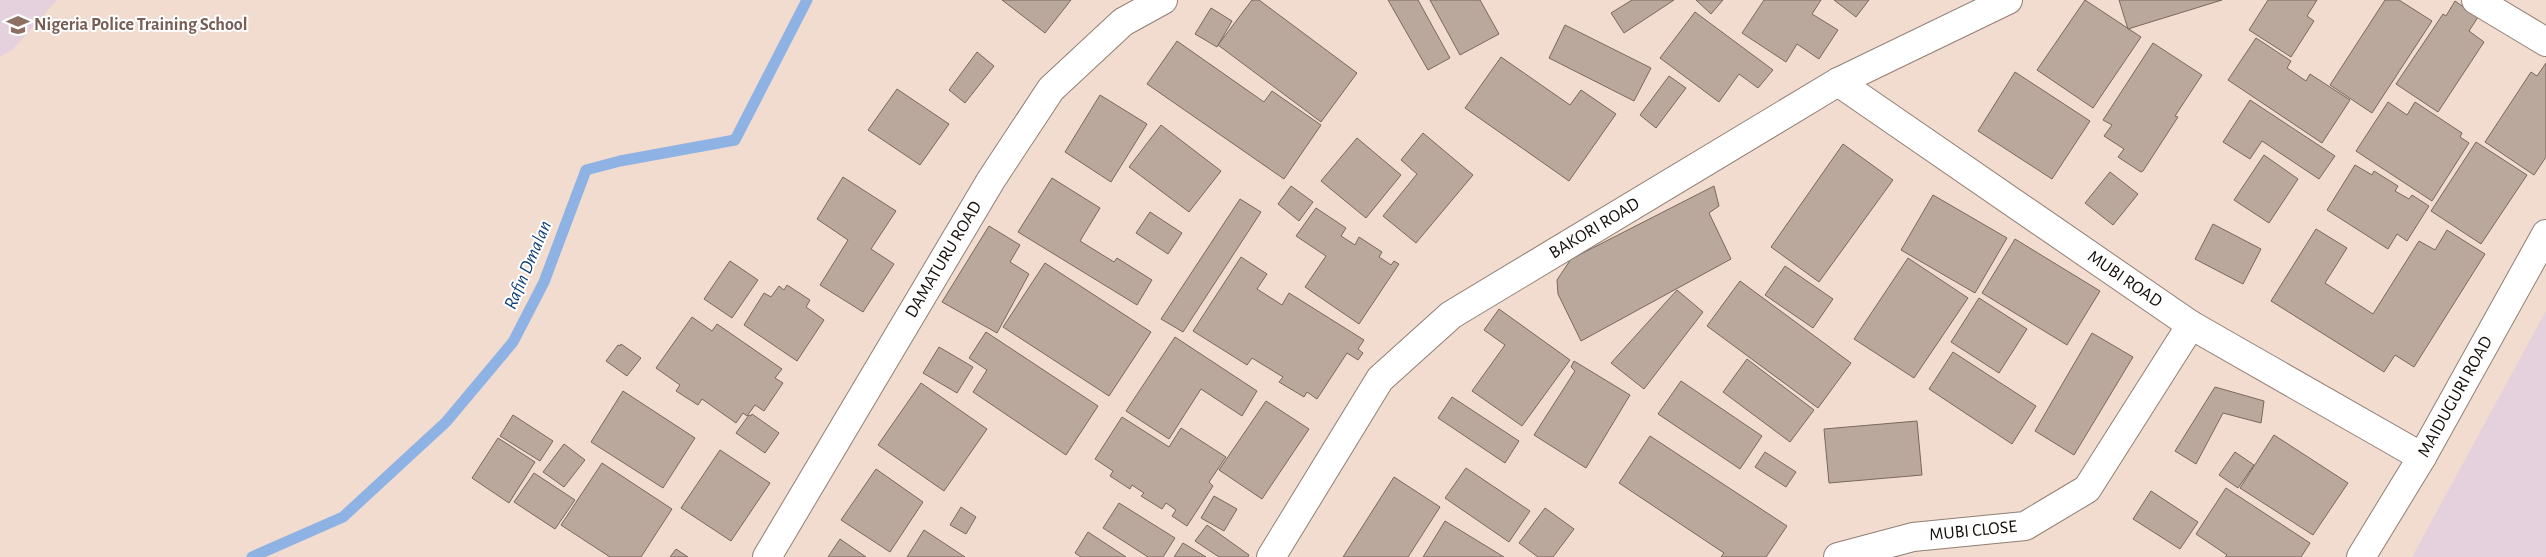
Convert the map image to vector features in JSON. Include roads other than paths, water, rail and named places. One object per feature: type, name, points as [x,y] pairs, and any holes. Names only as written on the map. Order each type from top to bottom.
[{"type":"street","name":"DAMATURU ROAD","points":[[767,557],[991,180],[1051,89],[1123,22],[1163,0]]},
{"type":"street","name":"BAKORI ROAD","points":[[1271,557],[1380,379],[1451,314],[1838,82],[2008,0]]},
{"type":"street","points":[[2476,0],[2546,42]]},
{"type":"street","name":"MUBI ROAD","points":[[1838,82],[2191,325],[2422,457]]},
{"type":"street","name":"MAIDUGURI ROAD","points":[[2361,557],[2422,457],[2546,234]]},
{"type":"street","name":"MUBI CLOSE","points":[[1838,557],[1914,536],[2025,526],[2087,489],[2191,325]]},
{"type":"waterway","name":"Rafin Dmalan","points":[[252,557],[343,517],[446,422],[513,342],[544,282],[586,170],[620,161],[735,140],[807,0]]},
{"type":"place","name":"Nigeria Police Training School","points":[[18,25]]}]
